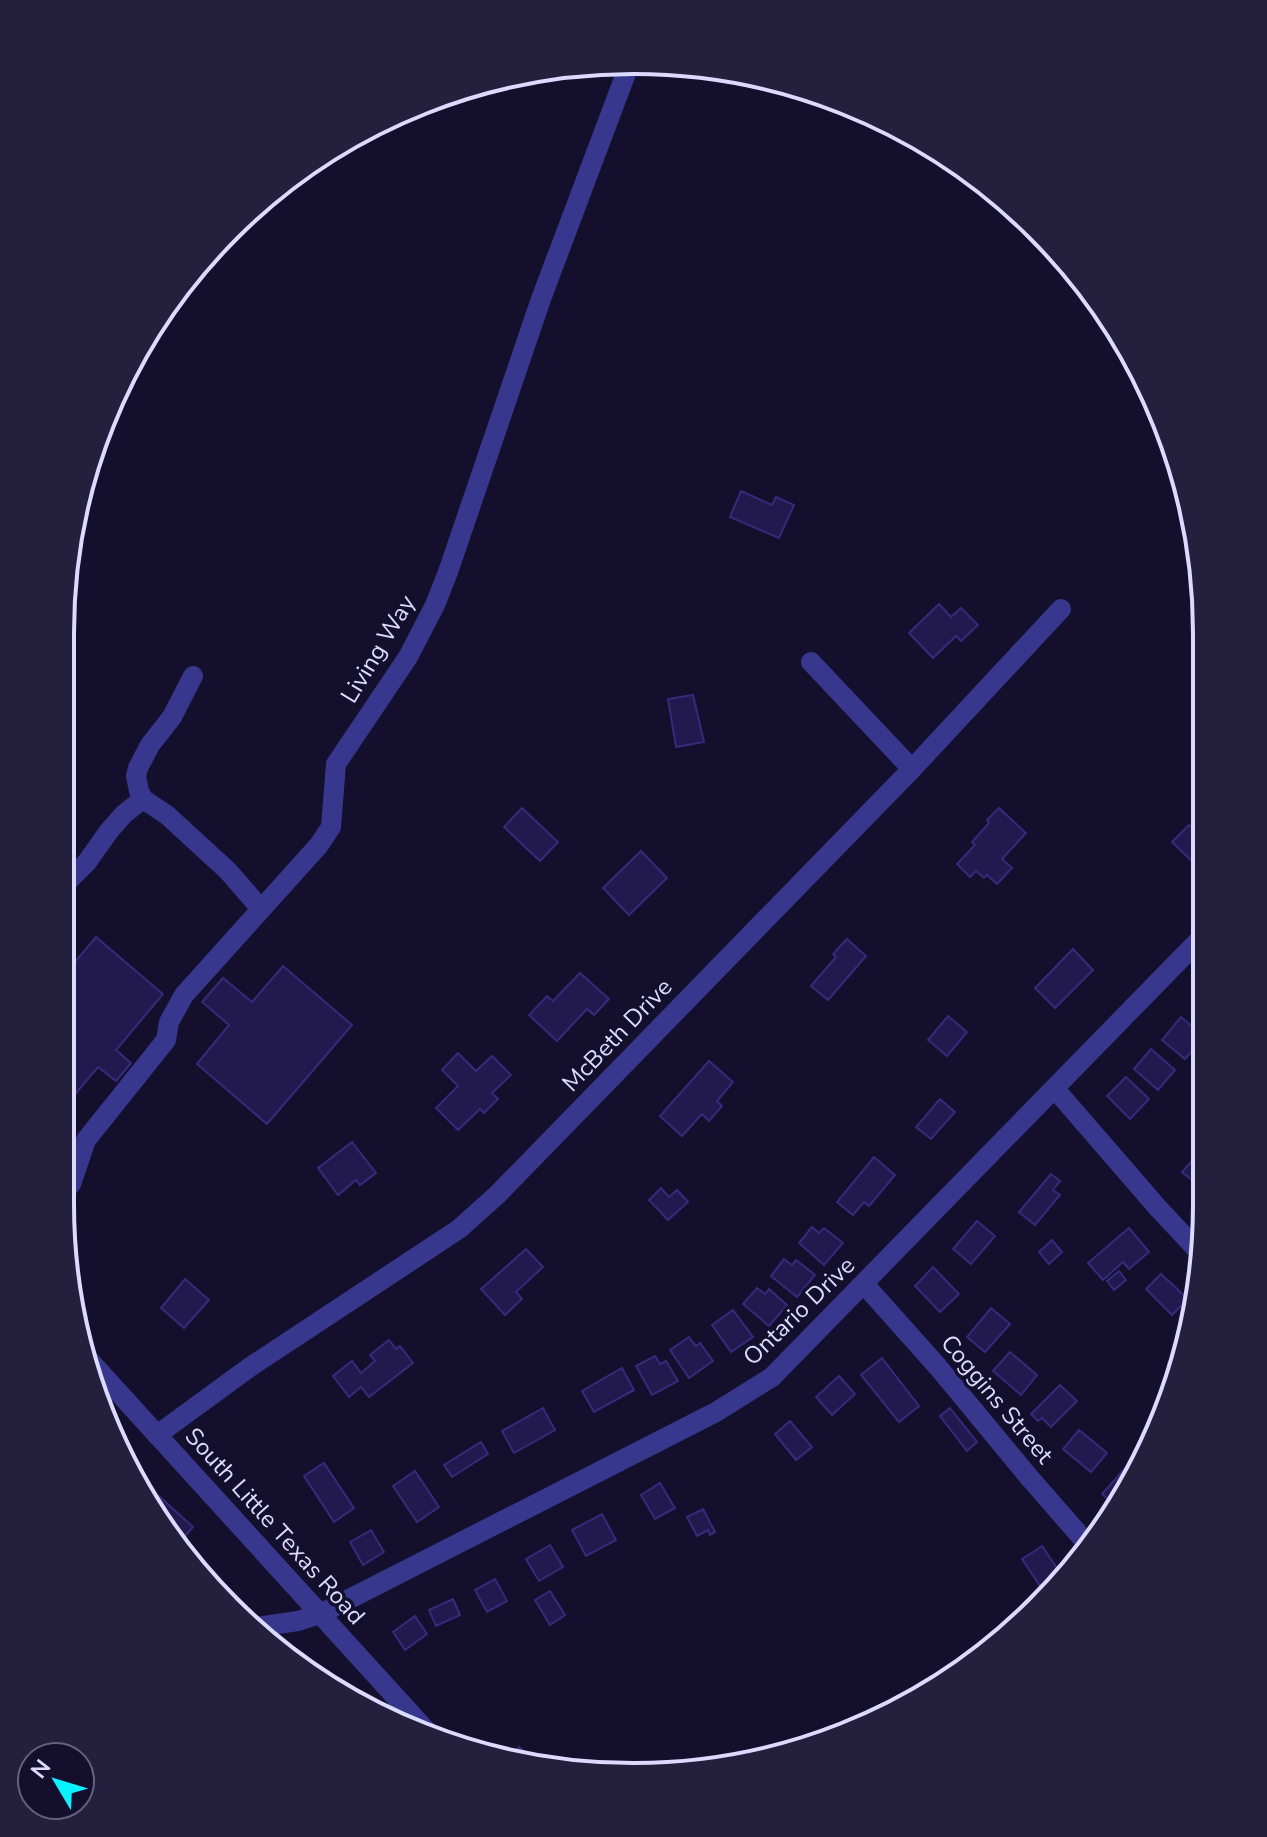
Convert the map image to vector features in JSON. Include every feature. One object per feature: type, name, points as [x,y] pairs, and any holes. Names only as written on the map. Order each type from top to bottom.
[{"type":"street","name":"Living Way","points":[[74,1175],[86,1140],[166,1040],[169,1022],[184,995],[319,845],[331,827],[336,764],[408,657],[435,605],[541,299],[626,74]]},
{"type":"street","name":"McBeth Drive","points":[[157,1435],[250,1367],[459,1229],[497,1195],[912,769],[1061,609]]},
{"type":"street","points":[[811,662],[912,769]]},
{"type":"street","points":[[193,676],[172,717],[150,745],[138,768],[137,783],[143,799],[167,815],[228,871],[261,909]]},
{"type":"street","points":[[74,875],[124,814],[143,799]]},
{"type":"street","name":"Ontario Drive","points":[[267,1626],[320,1614],[716,1412],[772,1377],[1193,946]]},
{"type":"street","points":[[1055,1089],[1192,1244]]},
{"type":"street","name":"Coggins Street","points":[[864,1284],[1082,1538]]},
{"type":"street","name":"South Little Texas Road","points":[[101,1373],[320,1614],[393,1708]]},
{"type":"building","points":[[741,491],[772,505],[776,497],[794,505],[779,538],[730,517]]},
{"type":"building","points":[[939,604],[951,617],[961,608],[978,625],[961,641],[956,636],[933,658],[909,633]]},
{"type":"building","points":[[693,695],[704,742],[676,747],[668,699]]},
{"type":"building","points":[[522,808],[558,842],[540,861],[504,827]]},
{"type":"building","points":[[999,808],[1026,833],[1002,859],[1012,868],[997,884],[976,871],[970,877],[957,864],[975,845],[972,842]]},
{"type":"building","points":[[1189,825],[1193,829],[1193,862],[1172,842]]},
{"type":"building","points":[[641,851],[667,878],[629,915],[603,888]]},
{"type":"building","points":[[96,937],[163,994],[116,1050],[131,1063],[116,1081],[98,1067],[74,1095],[74,963]]},
{"type":"building","points":[[847,939],[866,956],[828,1000],[811,986]]},
{"type":"building","points":[[1073,949],[1093,970],[1055,1008],[1035,988]]},
{"type":"building","points":[[283,966],[352,1025],[267,1124],[197,1064],[229,1025],[202,1002],[223,978],[252,1002]]},
{"type":"building","points":[[580,973],[609,999],[594,1015],[587,1009],[557,1041],[529,1015],[547,996],[553,1001]]},
{"type":"building","points":[[948,1016],[967,1032],[947,1056],[928,1040]]},
{"type":"building","points":[[1181,1017],[1193,1027],[1193,1050],[1185,1059],[1162,1040]]},
{"type":"building","points":[[1151,1049],[1175,1070],[1158,1090],[1134,1069]]},
{"type":"building","points":[[458,1053],[476,1071],[492,1056],[511,1075],[492,1093],[498,1099],[484,1113],[480,1109],[458,1130],[436,1108],[458,1086],[442,1070]]},
{"type":"building","points":[[709,1061],[733,1082],[717,1101],[722,1106],[709,1121],[702,1114],[682,1136],[660,1116]]},
{"type":"building","points":[[1126,1077],[1149,1099],[1130,1119],[1107,1096]]},
{"type":"building","points":[[940,1099],[955,1112],[931,1139],[916,1127]]},
{"type":"building","points":[[352,1142],[376,1173],[360,1185],[356,1180],[338,1195],[318,1168]]},
{"type":"building","points":[[874,1157],[895,1175],[869,1206],[864,1202],[853,1215],[837,1202]]},
{"type":"building","points":[[1193,1159],[1193,1179],[1182,1172]]},
{"type":"building","points":[[1051,1174],[1060,1181],[1053,1190],[1060,1195],[1035,1225],[1019,1212]]},
{"type":"building","points":[[661,1188],[669,1197],[677,1190],[688,1202],[668,1220],[649,1200]]},
{"type":"building","points":[[977,1221],[995,1236],[971,1264],[953,1249]]},
{"type":"building","points":[[812,1227],[819,1233],[824,1228],[843,1243],[824,1265],[799,1243]]},
{"type":"building","points":[[1129,1228],[1149,1252],[1129,1269],[1123,1262],[1103,1280],[1088,1263]]},
{"type":"building","points":[[1052,1240],[1062,1252],[1049,1264],[1039,1252]]},
{"type":"building","points":[[526,1249],[543,1267],[516,1292],[522,1299],[505,1315],[481,1289]]},
{"type":"building","points":[[784,1259],[792,1265],[796,1260],[815,1275],[797,1297],[771,1276]]},
{"type":"building","points":[[933,1267],[959,1294],[940,1312],[915,1286]]},
{"type":"building","points":[[1119,1271],[1126,1280],[1114,1290],[1107,1281]]},
{"type":"building","points":[[1161,1274],[1185,1296],[1184,1303],[1172,1315],[1146,1289]]},
{"type":"building","points":[[185,1279],[209,1300],[184,1328],[161,1308]]},
{"type":"building","points":[[757,1288],[765,1294],[769,1289],[787,1305],[769,1326],[743,1304]]},
{"type":"building","points":[[991,1308],[1010,1324],[985,1352],[967,1337]]},
{"type":"building","points":[[733,1310],[753,1337],[731,1352],[712,1325]]},
{"type":"building","points":[[689,1337],[696,1346],[700,1343],[713,1361],[689,1378],[670,1350]]},
{"type":"building","points":[[389,1340],[396,1349],[400,1346],[413,1363],[369,1397],[361,1387],[349,1397],[333,1376],[352,1361],[361,1373],[375,1361],[370,1355]]},
{"type":"building","points":[[1010,1352],[1037,1375],[1021,1395],[993,1371]]},
{"type":"building","points":[[655,1356],[660,1364],[666,1361],[678,1381],[652,1395],[636,1366]]},
{"type":"building","points":[[882,1358],[919,1406],[899,1422],[861,1375]]},
{"type":"building","points":[[622,1368],[634,1390],[594,1412],[582,1391]]},
{"type":"building","points":[[839,1376],[855,1394],[832,1415],[816,1397]]},
{"type":"building","points":[[1060,1385],[1077,1401],[1051,1427],[1042,1418],[1038,1421],[1031,1414]]},
{"type":"building","points":[[543,1408],[555,1430],[514,1453],[502,1431]]},
{"type":"building","points":[[950,1408],[977,1442],[967,1451],[940,1416]]},
{"type":"building","points":[[790,1421],[812,1447],[796,1460],[775,1434]]},
{"type":"building","points":[[1079,1430],[1107,1453],[1091,1472],[1063,1449]]},
{"type":"building","points":[[481,1442],[488,1454],[452,1477],[444,1465]]},
{"type":"building","points":[[324,1463],[354,1508],[334,1522],[304,1476]]},
{"type":"building","points":[[1127,1466],[1108,1499],[1102,1494]]},
{"type":"building","points":[[415,1471],[439,1507],[417,1522],[393,1486]]},
{"type":"building","points":[[660,1483],[675,1508],[655,1519],[641,1495]]},
{"type":"building","points":[[158,1497],[193,1527],[185,1537],[168,1514]]},
{"type":"building","points":[[703,1509],[715,1532],[710,1535],[708,1530],[697,1536],[687,1517]]},
{"type":"building","points":[[602,1514],[616,1540],[586,1556],[572,1530]]},
{"type":"building","points":[[371,1530],[384,1552],[363,1565],[350,1542]]},
{"type":"building","points":[[550,1545],[563,1567],[539,1581],[526,1559]]},
{"type":"building","points":[[1042,1546],[1057,1568],[1040,1587],[1022,1559]]},
{"type":"building","points":[[495,1579],[507,1601],[487,1612],[475,1590]]},
{"type":"building","points":[[550,1591],[565,1615],[550,1625],[535,1600]]},
{"type":"building","points":[[453,1599],[460,1615],[436,1626],[429,1610]]},
{"type":"building","points":[[415,1616],[427,1634],[405,1650],[393,1632]]}]
